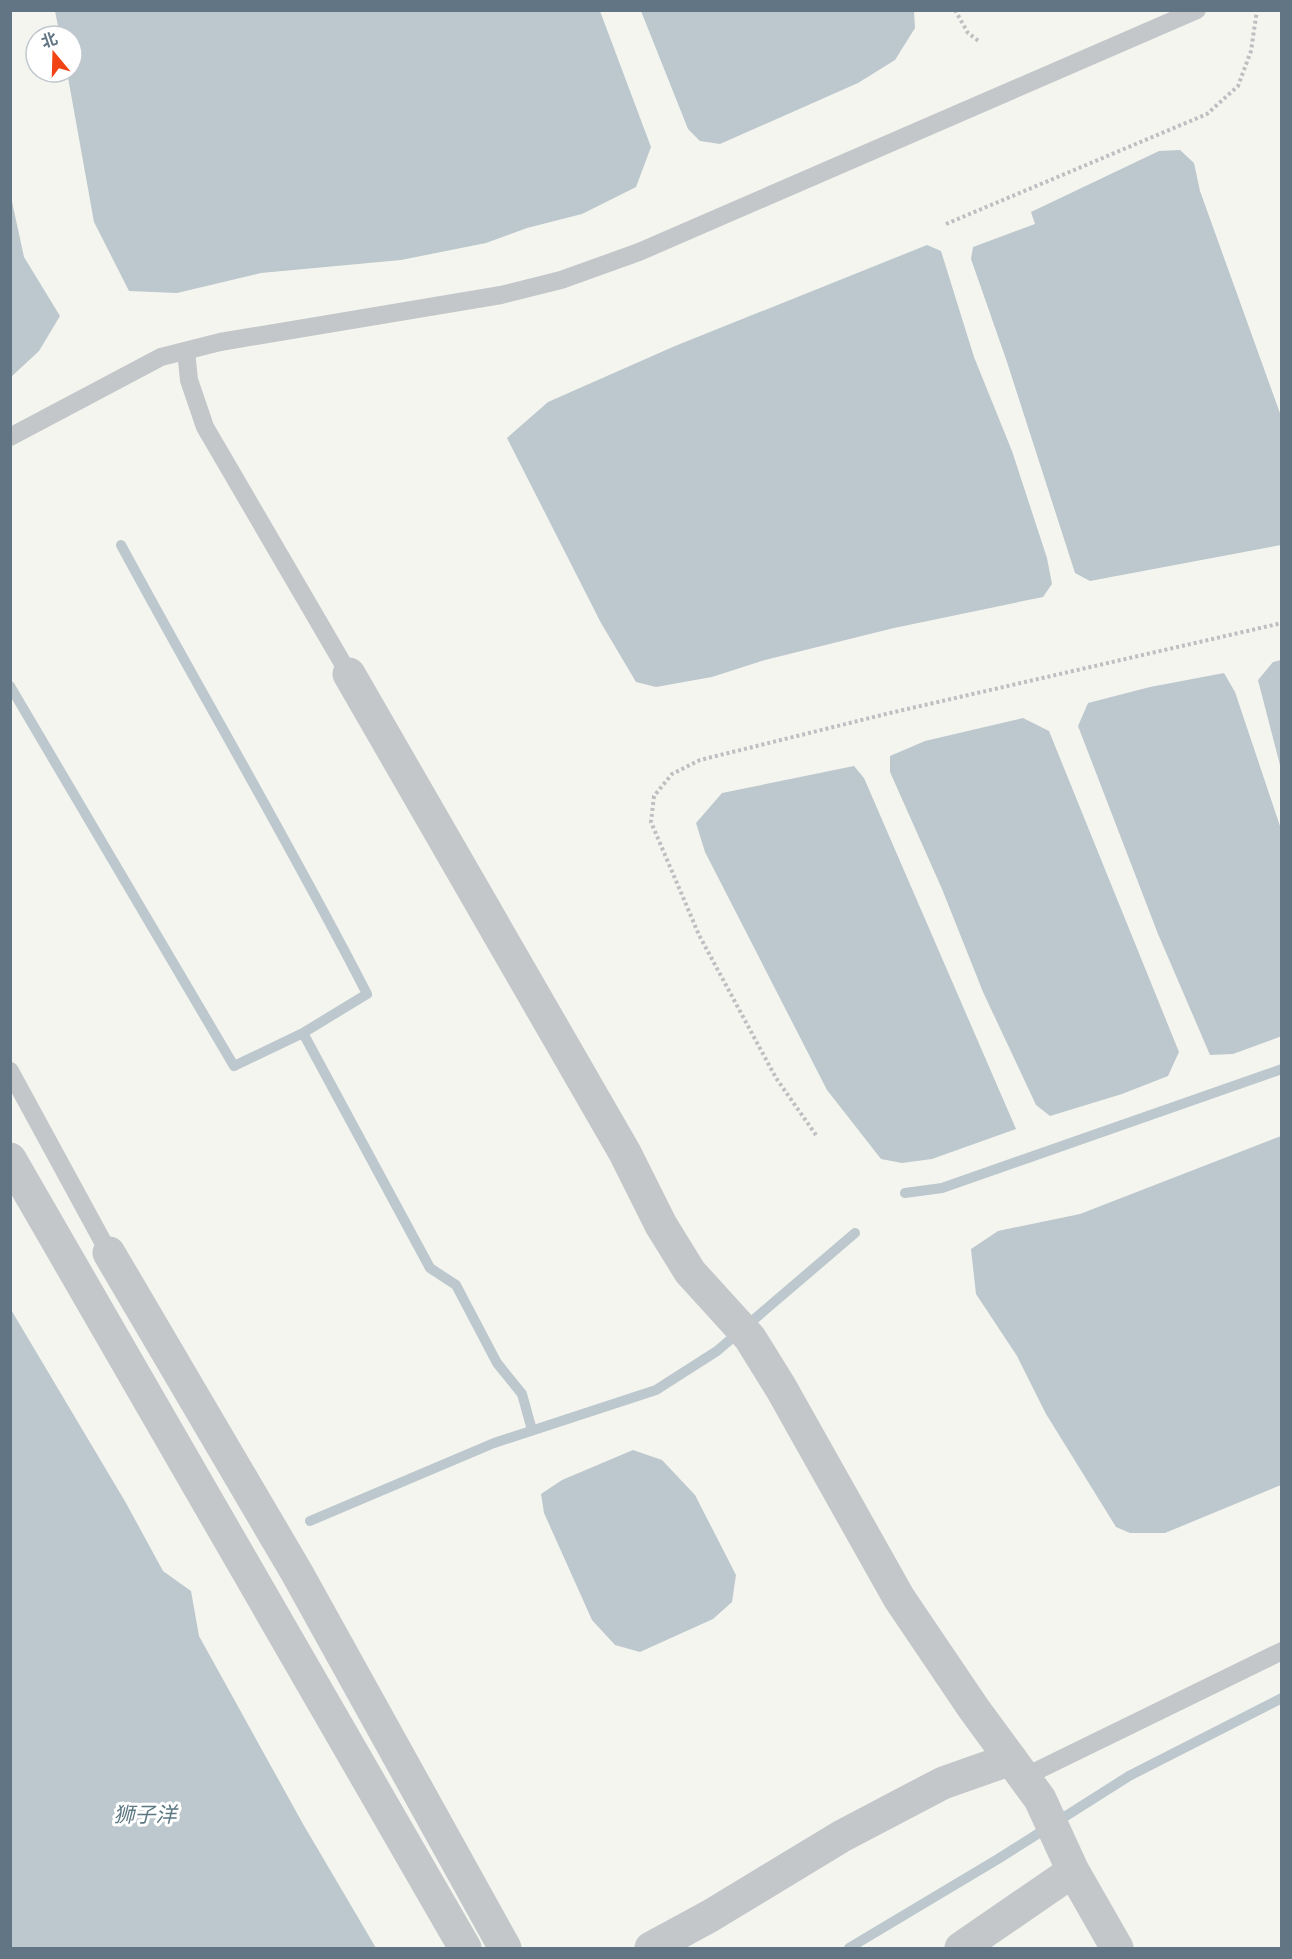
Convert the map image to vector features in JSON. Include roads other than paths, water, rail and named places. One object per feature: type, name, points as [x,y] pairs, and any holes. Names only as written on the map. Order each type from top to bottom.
[{"type":"street","points":[[349,674],[625,1153],[661,1225],[690,1272],[750,1338],[781,1388],[899,1598],[974,1709],[1025,1778],[1117,1948]]},
{"type":"street","points":[[10,1159],[465,1948]]},
{"type":"street","points":[[109,1253],[297,1573],[505,1948]]},
{"type":"street","points":[[651,1948],[710,1916],[842,1836],[933,1788],[1025,1778]]},
{"type":"street","points":[[961,1948],[1068,1857]]},
{"type":"lane","points":[[10,437],[161,357],[220,342],[501,295],[561,280],[639,252],[1197,10]]},
{"type":"lane","points":[[186,351],[189,380],[205,427],[349,674]]},
{"type":"lane","points":[[10,1071],[109,1253]]},
{"type":"lane","points":[[1025,1778],[1281,1651]]},
{"type":"water","points":[[55,11],[600,11],[651,147],[636,187],[582,214],[527,228],[486,243],[401,260],[261,273],[177,293],[129,291],[94,222],[69,84],[84,84],[84,24],[58,24]]},
{"type":"water","points":[[641,11],[914,11],[915,28],[895,60],[858,83],[720,144],[700,141],[688,129]]},
{"type":"water","points":[[1180,150],[1194,163],[1200,191],[1281,416],[1281,545],[1090,581],[1075,573],[971,259],[973,247],[1035,224],[1031,212],[1159,151]]},
{"type":"water","points":[[11,197],[24,257],[60,316],[39,351],[11,377]]},
{"type":"water","points":[[927,245],[941,251],[974,357],[1012,451],[1047,558],[1052,584],[1043,597],[894,628],[765,660],[712,677],[656,687],[636,682],[601,623],[507,438],[548,402],[675,346]]},
{"type":"water","points":[[1282,660],[1281,769],[1258,680],[1273,662]]},
{"type":"water","points":[[1224,673],[1235,692],[1281,829],[1282,1036],[1233,1054],[1210,1055],[1158,934],[1078,726],[1088,703],[1150,687]]},
{"type":"water","points":[[1023,718],[1049,731],[1179,1052],[1168,1076],[1122,1094],[1050,1116],[1036,1105],[983,992],[942,889],[890,772],[890,756],[925,741]]},
{"type":"water","points":[[854,766],[864,778],[1016,1129],[932,1159],[902,1163],[881,1159],[827,1090],[705,852],[696,823],[722,793]]},
{"type":"water","points":[[1281,1136],[1281,1485],[1165,1533],[1130,1533],[1116,1527],[1046,1414],[1017,1356],[976,1294],[971,1249],[998,1231],[1080,1214]]},
{"type":"water","name":"狮子洋","points":[[10,1308],[126,1503],[163,1571],[191,1591],[199,1636],[303,1824],[376,1948],[11,1948]]},
{"type":"water","points":[[633,1450],[662,1460],[695,1495],[736,1575],[732,1602],[713,1619],[640,1652],[615,1645],[592,1620],[544,1513],[541,1494],[562,1480]]},
{"type":"waterway","points":[[121,545],[367,994],[303,1033]]},
{"type":"waterway","points":[[10,686],[234,1066],[303,1033],[430,1268],[456,1285],[497,1363],[522,1394],[532,1430]]},
{"type":"waterway","points":[[905,1193],[942,1188],[1282,1069]]},
{"type":"waterway","points":[[310,1521],[494,1443],[656,1390],[717,1351],[855,1233]]},
{"type":"waterway","points":[[849,1948],[998,1859],[1129,1776],[1282,1698]]}]
